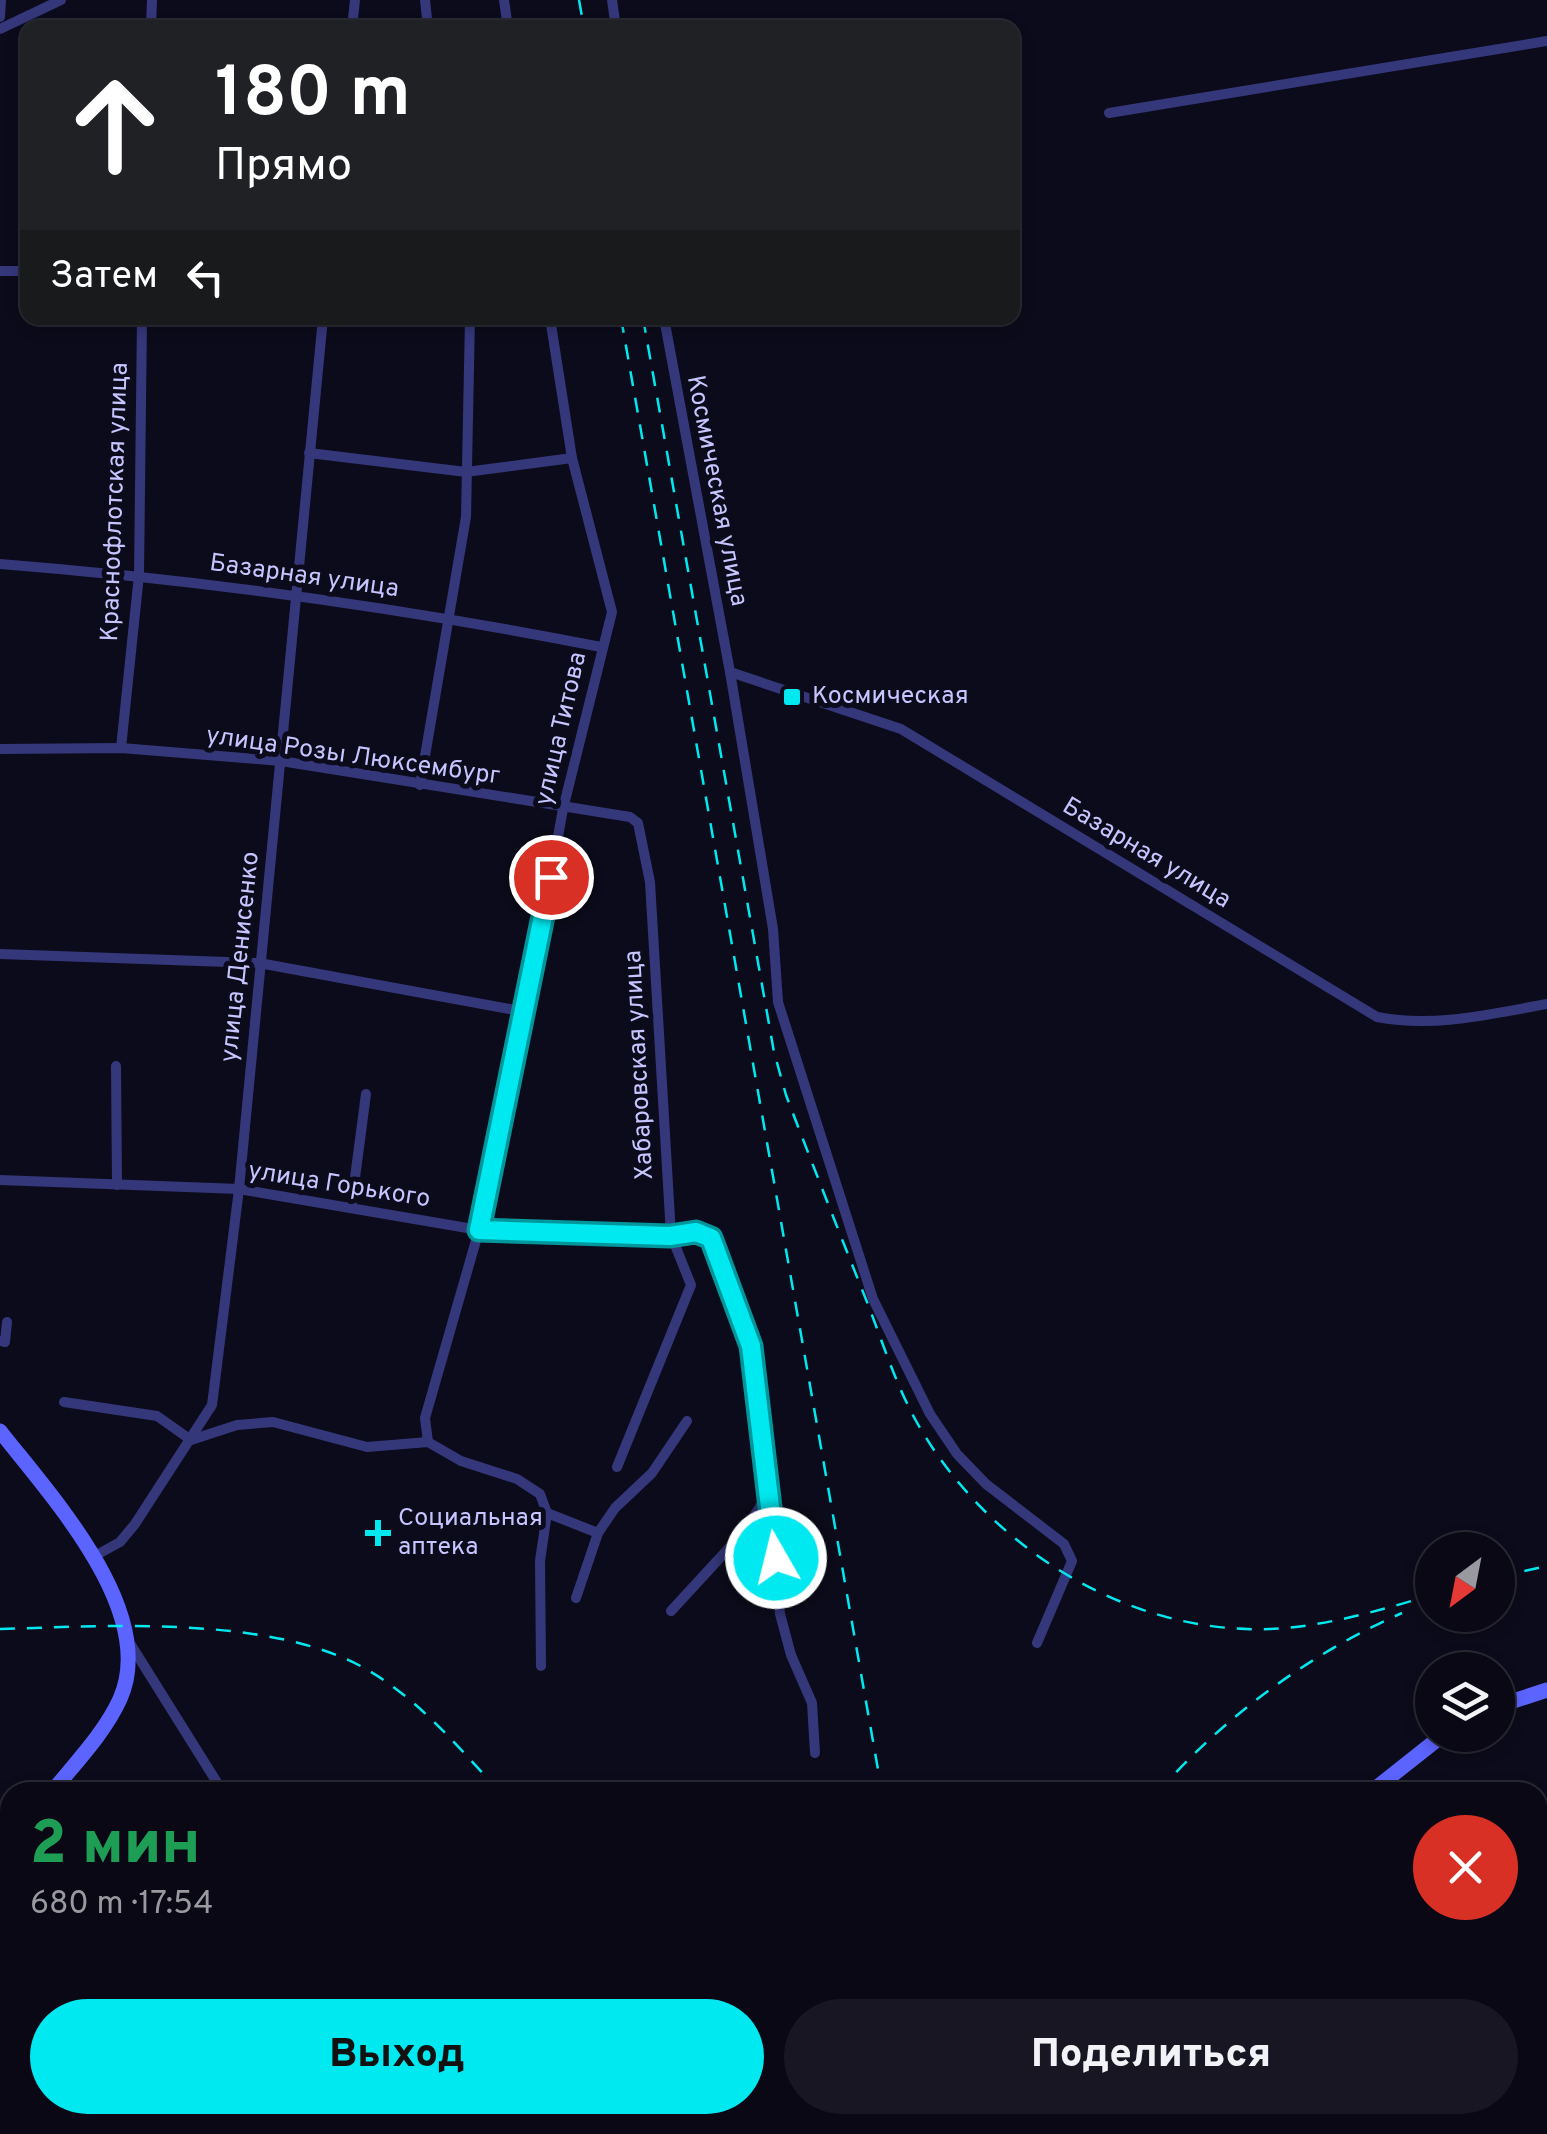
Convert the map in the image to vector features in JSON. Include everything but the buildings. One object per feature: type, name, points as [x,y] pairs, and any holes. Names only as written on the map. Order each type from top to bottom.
[{"type":"street","points":[[0,17],[1,0]]},
{"type":"street","points":[[0,29],[62,0]]},
{"type":"street","points":[[1109,113],[1547,41]]},
{"type":"street","name":"Краснофлотская улица","points":[[121,748],[139,575],[142,325]]},
{"type":"street","name":"улица Денисенко","points":[[93,1558],[120,1542],[136,1524],[212,1406],[239,1190],[322,325]]},
{"type":"street","points":[[420,784],[452,618],[466,517],[470,325]]},
{"type":"street","name":"улица Титова","points":[[428,1442],[425,1418],[479,1230],[526,1012],[563,809],[612,612],[572,458],[551,325]]},
{"type":"street","name":"Космическая улица","points":[[665,325],[730,672],[772,929],[778,1002],[873,1299],[930,1414],[957,1454],[986,1484],[1064,1544],[1072,1562],[1037,1643]]},
{"type":"street","points":[[309,453],[466,472],[572,458]]},
{"type":"street","name":"Базарная улица","points":[[0,564],[139,575],[295,596],[452,618],[601,646]]},
{"type":"street","name":"Базарная улица","points":[[730,672],[900,730],[1377,1017],[1447,1022],[1547,1004]]},
{"type":"street","name":"улица Розы Люксембург","points":[[0,749],[121,748],[282,762],[630,817],[638,824]]},
{"type":"street","name":"Хабаровская улица","points":[[616,1467],[691,1285],[670,1236],[650,882],[638,824]]},
{"type":"street","points":[[0,954],[259,964],[526,1012]]},
{"type":"street","points":[[116,1066],[117,1185]]},
{"type":"street","points":[[351,1208],[366,1094]]},
{"type":"street","name":"улица Горького","points":[[0,1180],[239,1190],[479,1230],[670,1236],[696,1232],[711,1238],[751,1346],[768,1494]]},
{"type":"street","points":[[0,1341],[5,1342],[7,1322]]},
{"type":"street","points":[[64,1402],[157,1416],[191,1440],[237,1425],[273,1422],[366,1447],[428,1442],[461,1461],[517,1479],[540,1494],[547,1512],[540,1561],[541,1666]]},
{"type":"street","points":[[576,1598],[598,1533],[615,1508],[652,1472],[686,1421]]},
{"type":"street","points":[[0,1432],[93,1558],[136,1660],[215,1782]]},
{"type":"street","points":[[671,1611],[741,1534],[768,1494]]},
{"type":"street","points":[[768,1494],[780,1614],[790,1655],[812,1703],[815,1753]]},
{"type":"street","points":[[547,1512],[598,1533]]},
{"type":"street","points":[[59,1782],[120,1699],[126,1677],[124,1626]]},
{"type":"street","points":[[1515,1700],[1547,1690]]},
{"type":"street","points":[[1384,1782],[1422,1752]]},
{"type":"railway","points":[[579,0],[583,20]]},
{"type":"railway","points":[[622,325],[880,1782]]},
{"type":"railway","points":[[644,325],[774,1052],[796,1122],[915,1419],[944,1464],[979,1505],[1019,1542],[1064,1573],[1111,1598],[1162,1616],[1215,1627],[1269,1629],[1352,1617],[1415,1600]]},
{"type":"railway","points":[[1515,1573],[1547,1566]]},
{"type":"railway","points":[[1167,1782],[1211,1738],[1270,1689],[1334,1648],[1402,1613]]},
{"type":"railway","points":[[0,1629],[188,1628],[284,1640],[327,1652],[366,1669],[404,1695],[491,1782]]},
{"type":"place","name":"Космическая","points":[[792,697]]},
{"type":"place","name":"Социальная аптека","points":[[378,1533]]},
{"type":"route","points":[[551,877],[479,1230],[670,1236],[696,1232],[711,1238],[751,1346],[776,1558]]}]
